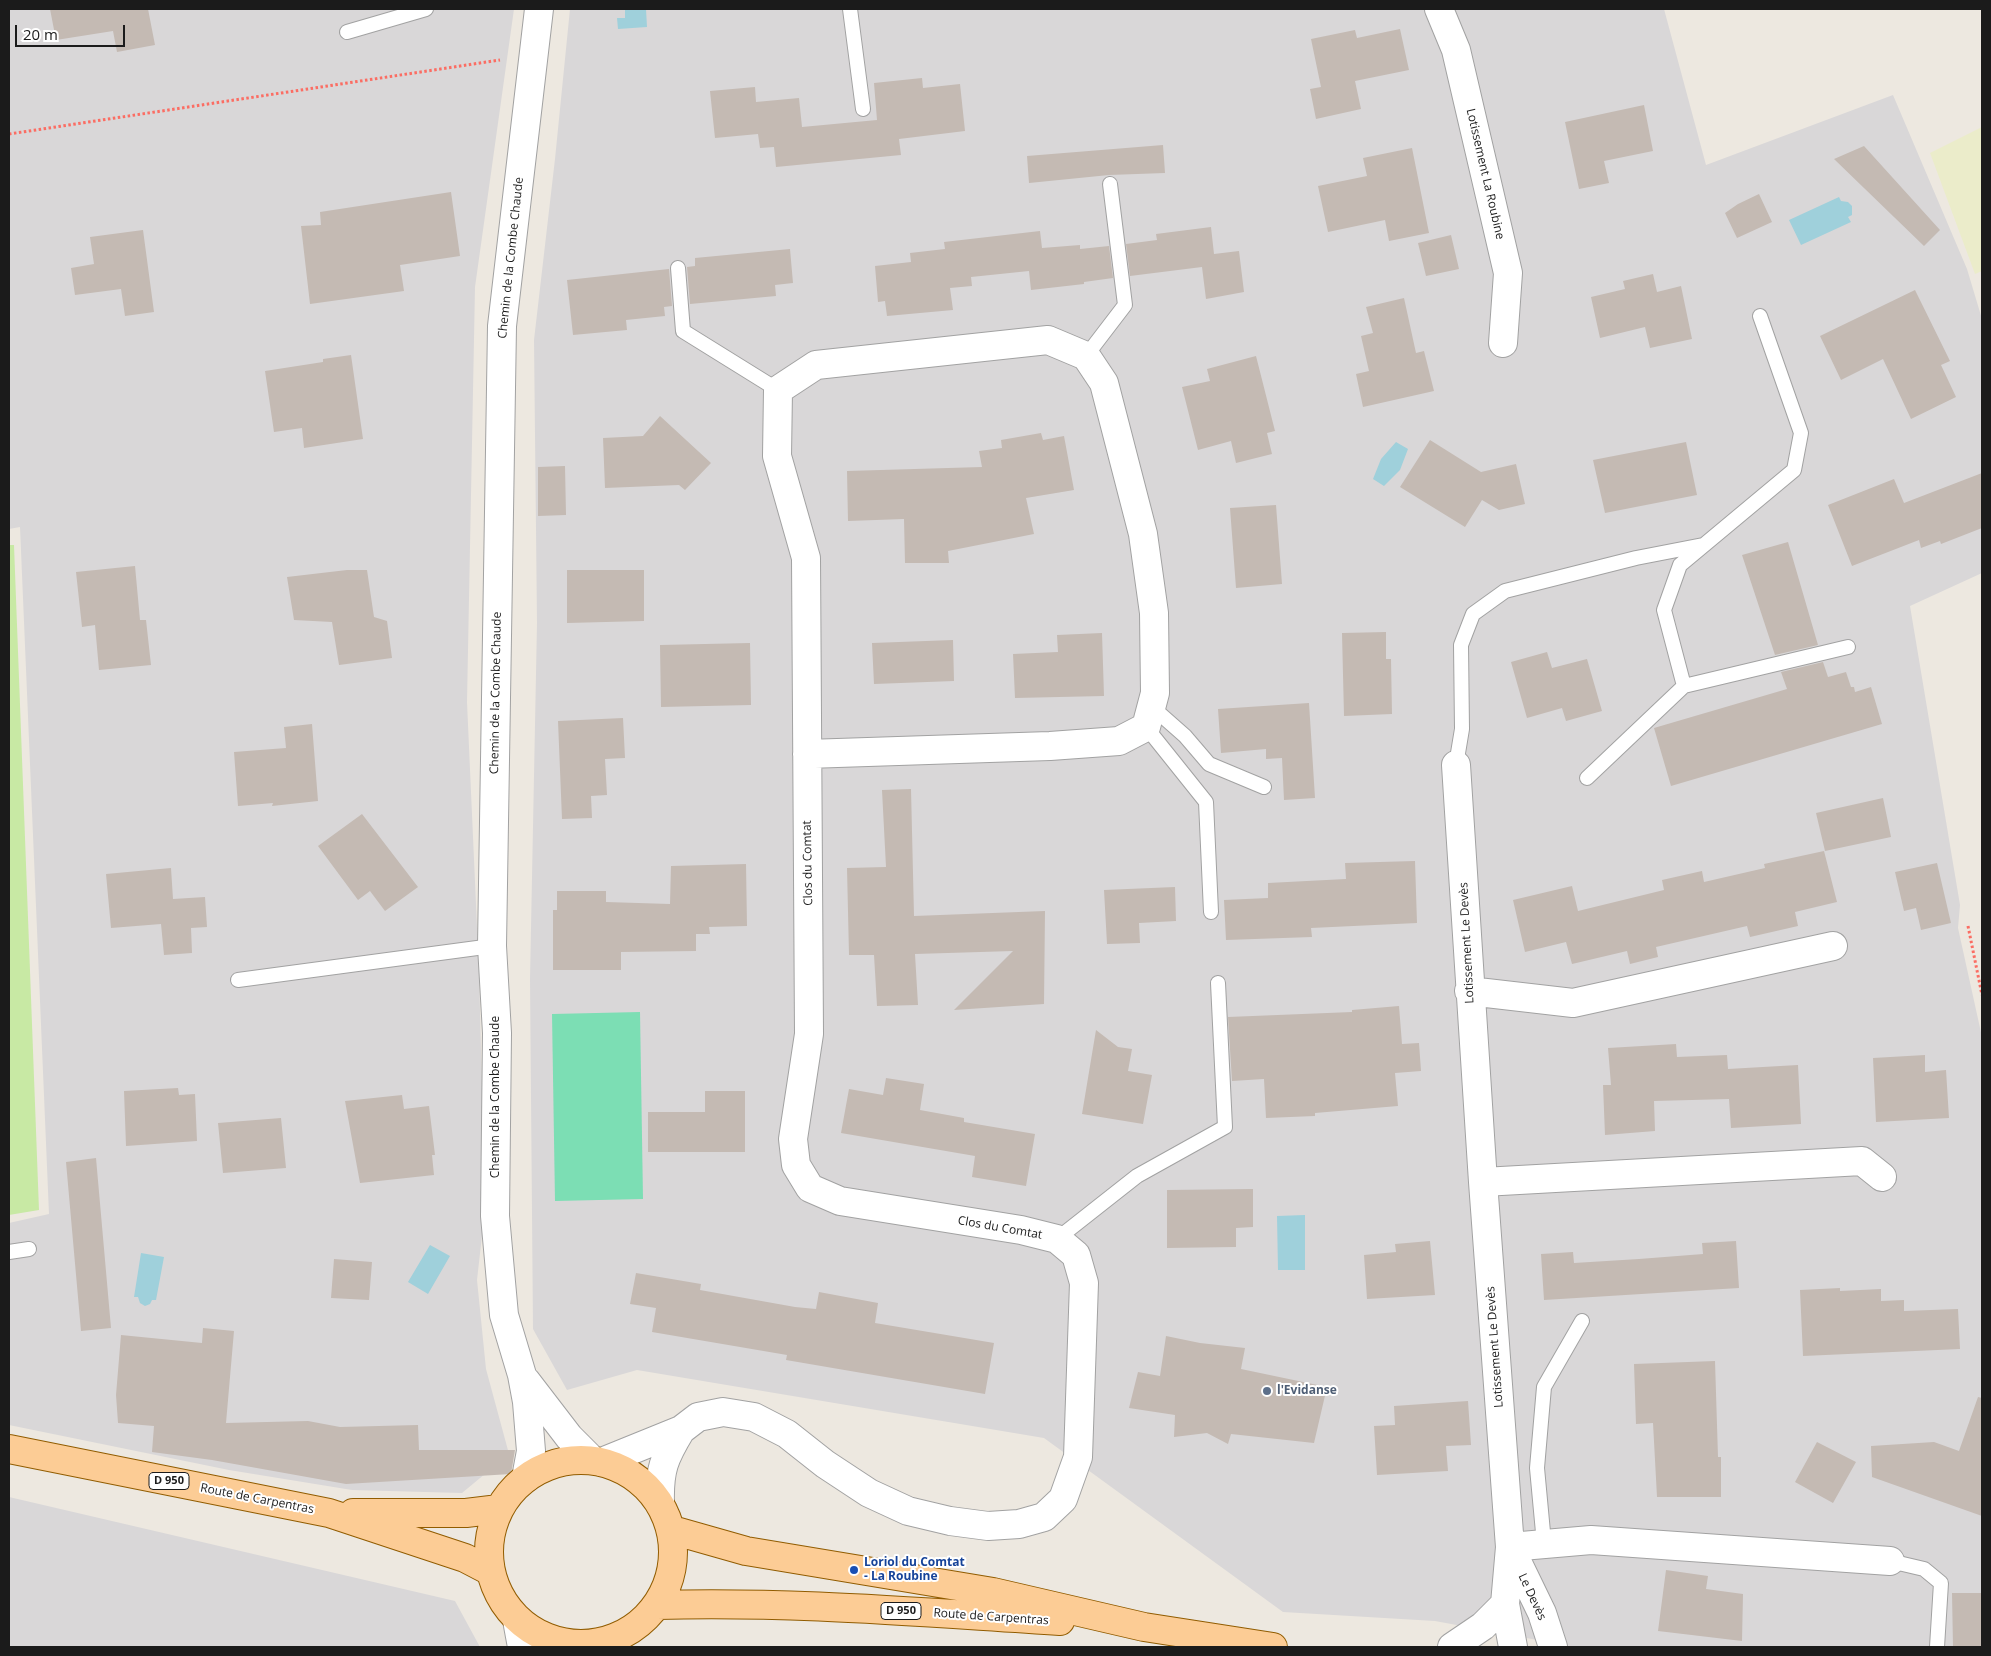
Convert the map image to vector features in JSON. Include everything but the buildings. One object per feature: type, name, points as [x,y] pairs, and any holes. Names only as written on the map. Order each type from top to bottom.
[{"type":"main road","name":"Route de Carpentras","points":[[9,1449],[329,1513]]},
{"type":"main road","points":[[574,1460],[597,1461],[620,1468],[636,1477],[649,1489],[660,1503],[672,1530],[674,1556],[669,1582],[657,1605],[640,1624],[619,1637],[593,1646],[574,1645],[553,1641],[534,1632],[517,1620],[505,1605],[496,1589],[490,1571],[490,1543],[492,1529],[499,1509],[511,1492],[526,1478],[541,1469],[557,1463],[574,1460]]},
{"type":"main road","name":"D 950","points":[[329,1513],[466,1513],[499,1509]]},
{"type":"main road","name":"D 950","points":[[329,1513],[465,1558],[490,1571]]},
{"type":"main road","name":"Route de Carpentras","points":[[672,1530],[746,1551],[993,1592],[1144,1627],[1273,1647]]},
{"type":"main road","name":"Route de Carpentras","points":[[657,1605],[771,1605],[917,1612],[1144,1627]]},
{"type":"street","name":"Chemin de la Combe Chaude","points":[[526,1478],[531,1451],[531,1433],[522,1375],[504,1314],[495,1216],[497,1033],[492,946],[502,326],[539,9]]},
{"type":"street","name":"Lotissement La Roubine","points":[[1439,9],[1456,50],[1508,273],[1503,342]]},
{"type":"street","points":[[778,390],[816,365],[1048,340],[1086,356],[1104,383],[1143,534],[1154,613],[1155,693],[1149,717],[1119,741],[1050,746],[807,754]]},
{"type":"street","name":"Clos du Comtat","points":[[597,1461],[681,1430],[698,1417],[724,1412],[754,1417],[787,1434],[825,1464],[868,1492],[908,1511],[950,1521],[988,1526],[1019,1524],[1044,1517],[1063,1499],[1078,1457],[1085,1313],[1084,1283],[1076,1255],[1057,1239],[1020,1230],[840,1201],[810,1188],[796,1165],[794,1139],[810,1034],[806,558],[777,456],[778,390]]},
{"type":"street","name":"Lotissement Le Devès","points":[[1456,765],[1483,1182],[1510,1547]]},
{"type":"street","points":[[1470,991],[1573,1003],[1833,946]]},
{"type":"street","points":[[1483,1182],[1862,1161],[1882,1177]]},
{"type":"street","name":"Chemin de la Combe Chaude","points":[[522,1375],[569,1437],[597,1461]]},
{"type":"street","name":"Clos du Comtat","points":[[660,1503],[660,1481],[665,1457],[681,1430]]},
{"type":"street","points":[[1513,1647],[1505,1604],[1510,1547],[1591,1540],[1890,1561]]},
{"type":"street","name":"Le Devès","points":[[1510,1547],[1542,1613],[1553,1647]]},
{"type":"street","points":[[1452,1647],[1483,1626],[1505,1604]]},
{"type":"street","points":[[517,1620],[522,1647]]},
{"type":"lane","points":[[347,32],[426,9]]},
{"type":"lane","points":[[850,9],[864,110]]},
{"type":"lane","points":[[1086,356],[1125,304],[1110,184]]},
{"type":"lane","points":[[678,268],[683,331],[778,390]]},
{"type":"lane","points":[[1684,686],[1664,610],[1680,565],[1794,470],[1801,433],[1760,316]]},
{"type":"lane","points":[[1456,765],[1462,729],[1461,645],[1472,614],[1505,591],[1636,558],[1706,544]]},
{"type":"lane","points":[[1587,778],[1684,686],[1848,647]]},
{"type":"lane","points":[[1149,717],[1185,736],[1209,764],[1264,787]]},
{"type":"lane","points":[[1149,717],[1206,802],[1211,912]]},
{"type":"lane","points":[[238,980],[492,946]]},
{"type":"lane","points":[[1057,1239],[1137,1176],[1225,1127],[1218,983]]},
{"type":"lane","points":[[9,1252],[29,1249]]},
{"type":"lane","points":[[1544,1543],[1537,1468],[1544,1386],[1582,1321]]},
{"type":"lane","points":[[1890,1561],[1924,1569],[1941,1583],[1937,1647]]},
{"type":"path","points":[[9,134],[534,55]]},
{"type":"path","points":[[1968,926],[1982,995]]},
{"type":"shaded area","points":[[9,9],[514,9],[475,287],[467,702],[479,972],[485,1209],[477,1280],[486,1369],[509,1454],[462,1493],[352,1490],[229,1470],[9,1425],[9,1223],[49,1214],[20,527],[9,529]]},
{"type":"shaded area","points":[[570,9],[1664,9],[1706,165],[1893,95],[1967,269],[1982,319],[1982,573],[1910,606],[1960,905],[1958,928],[1982,1037],[1982,1647],[1575,1647],[1435,1621],[1283,1612],[1044,1438],[637,1370],[567,1390],[533,1329],[530,979],[537,623],[534,340]]},
{"type":"shaded area","points":[[9,1497],[455,1601],[480,1647],[9,1647]]},
{"type":"green space","points":[[1982,127],[1982,271],[1975,274],[1930,153]]},
{"type":"green space","points":[[9,545],[14,545],[39,1210],[9,1215]]},
{"type":"green space","points":[[640,1012],[643,1199],[555,1201],[552,1014]]},
{"type":"water","points":[[625,9],[646,9],[647,27],[618,29],[617,18],[625,18]]},
{"type":"water","points":[[1839,197],[1841,201],[1848,202],[1852,206],[1852,215],[1848,217],[1851,222],[1801,245],[1789,220]]},
{"type":"water","points":[[1396,442],[1408,449],[1400,470],[1384,486],[1373,479],[1381,459]]},
{"type":"water","points":[[1305,1215],[1305,1270],[1278,1270],[1277,1216]]},
{"type":"water","points":[[430,1245],[450,1256],[428,1294],[408,1282]]},
{"type":"water","points":[[141,1253],[164,1257],[156,1300],[152,1300],[150,1304],[145,1306],[140,1303],[138,1297],[134,1297]]},
{"type":"place","name":"l'Evidanse","points":[[1267,1391]]},
{"type":"place","name":"Loriol du Comtat - La Roubine","points":[[854,1570]]}]
